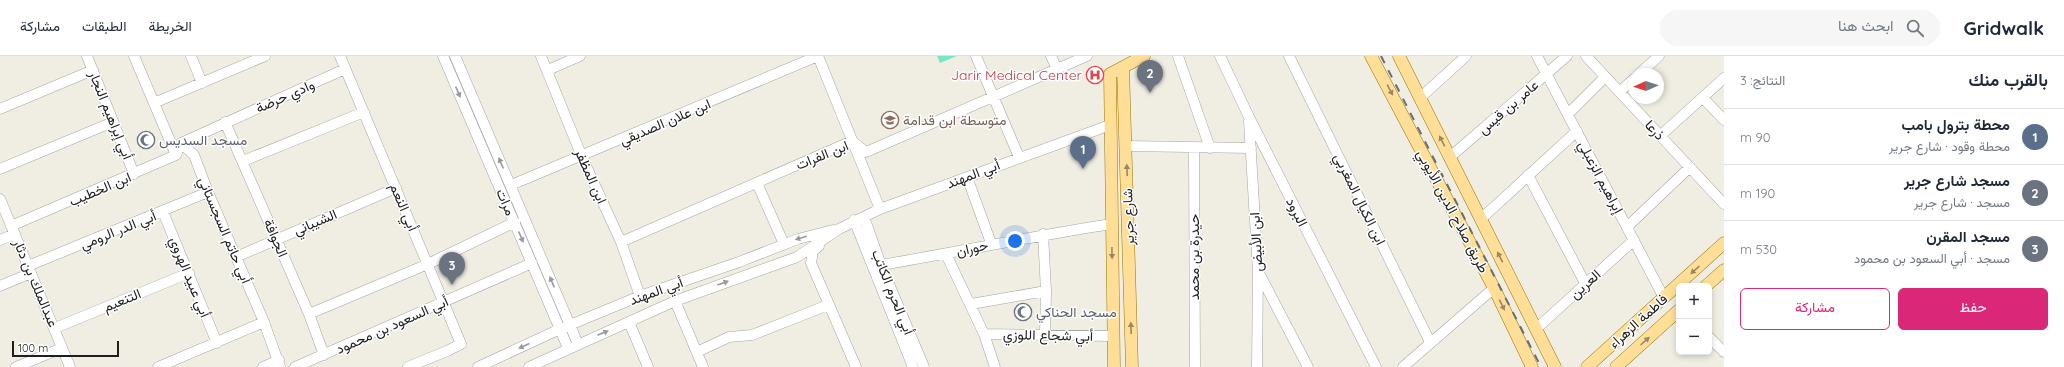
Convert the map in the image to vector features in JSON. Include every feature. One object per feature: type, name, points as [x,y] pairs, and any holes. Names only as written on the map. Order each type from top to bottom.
[{"type":"main road","name":"طريق صلاح الدين الأيوبي","points":[[1371,56],[1494,288],[1532,367]]},
{"type":"main road","name":"طريق صلاح الدين الأيوبي","points":[[1399,56],[1555,367]]},
{"type":"main road","points":[[1124,67],[1136,58]]},
{"type":"main road","name":"شارع جرير","points":[[1114,367],[1112,336],[1110,74],[1124,67],[1132,367]]},
{"type":"main road","name":"فاطمة الزهراء","points":[[1587,367],[1724,243]]},
{"type":"main road","points":[[1709,283],[1724,270]]},
{"type":"main road","name":"فاطمة الزهراء","points":[[1620,366],[1676,313]]},
{"type":"street","name":"أبي إبراهيم النجار","points":[[87,56],[134,174]]},
{"type":"street","points":[[134,56],[176,154]]},
{"type":"street","points":[[191,56],[202,83]]},
{"type":"street","points":[[154,103],[265,56]]},
{"type":"street","name":"أبي النعم","points":[[340,56],[461,344],[419,365]]},
{"type":"street","name":"مرات","points":[[443,56],[568,348]]},
{"type":"street","name":"مرات","points":[[455,56],[578,344]]},
{"type":"street","name":"ابن المظفر","points":[[541,56],[548,70],[582,157],[621,242],[640,296]]},
{"type":"street","points":[[548,70],[580,56]]},
{"type":"street","points":[[818,56],[880,209]]},
{"type":"street","name":"ابن علان الصديقي","points":[[511,185],[582,157],[818,56]]},
{"type":"street","points":[[976,56],[1019,157]]},
{"type":"street","points":[[1051,56],[1057,69]]},
{"type":"street","name":"ابن الفرات","points":[[621,242],[852,141],[866,152],[1087,56]]},
{"type":"street","points":[[1178,56],[1210,148]]},
{"type":"street","name":"البرود","points":[[1220,56],[1249,117],[1376,367]]},
{"type":"street","name":"ابن الكيال المغربي","points":[[1289,56],[1430,342]]},
{"type":"street","points":[[1420,98],[1466,56]]},
{"type":"street","name":"إبراهيم الزعبلي","points":[[1537,56],[1664,298]]},
{"type":"street","name":"عامر بن قيس","points":[[1450,157],[1567,56]]},
{"type":"street","name":"ذرعا","points":[[1586,56],[1724,204]]},
{"type":"street","points":[[1646,68],[1659,56]]},
{"type":"street","name":"وادي حرضة","points":[[225,122],[345,69]]},
{"type":"street","points":[[0,109],[93,70]]},
{"type":"street","points":[[1568,114],[1605,77]]},
{"type":"street","points":[[1660,136],[1724,78]]},
{"type":"street","points":[[1619,92],[1628,84]]},
{"type":"street","points":[[1703,98],[1724,120]]},
{"type":"street","points":[[243,161],[364,112]]},
{"type":"street","name":"ابن الأبيض","points":[[1249,117],[1258,271],[1257,367]]},
{"type":"street","points":[[0,169],[113,122]]},
{"type":"street","points":[[176,154],[181,143],[225,122]]},
{"type":"street","name":"الجوافة","points":[[225,122],[309,314],[324,355]]},
{"type":"street","name":"أبي المهند","points":[[530,367],[568,348],[675,301],[797,257],[838,229],[854,220],[880,209],[1110,125]]},
{"type":"street","points":[[1481,219],[1577,132]]},
{"type":"street","name":"أبي حاتم السجستاني","points":[[181,143],[194,155],[280,364]]},
{"type":"street","points":[[1126,146],[1251,148]]},
{"type":"street","name":"حيدرة بن محمد","points":[[1194,148],[1195,367]]},
{"type":"street","name":"ابن الخطيب","points":[[0,240],[13,230],[176,154]]},
{"type":"street","points":[[1627,227],[1690,167]]},
{"type":"street","points":[[1528,175],[1585,283]]},
{"type":"street","points":[[966,177],[991,243]]},
{"type":"street","points":[[758,183],[784,244]]},
{"type":"street","name":"الشيباني","points":[[236,257],[396,188]]},
{"type":"street","name":"أبي الدر الرومي","points":[[0,286],[30,270],[208,192]]},
{"type":"street","name":"عبدالملك بن دثار","points":[[0,199],[70,367]]},
{"type":"street","name":"أبي عبيد الهروي","points":[[163,212],[217,343]]},
{"type":"street","name":"أبي الحرم الكاتب","points":[[864,217],[881,265],[924,367]]},
{"type":"street","name":"أبي الحرم الكاتب","points":[[854,220],[913,367]]},
{"type":"street","points":[[309,314],[428,264],[515,222]]},
{"type":"street","name":"حوران","points":[[881,265],[946,254],[991,243],[1111,224]]},
{"type":"street","points":[[838,229],[813,251],[812,263],[828,304],[856,367]]},
{"type":"street","name":"أبي المهند","points":[[478,367],[560,329],[640,296],[739,262],[798,238],[838,229]]},
{"type":"street","points":[[1043,234],[1046,291],[1045,334]]},
{"type":"street","name":"العرين","points":[[1536,329],[1634,240]]},
{"type":"street","points":[[946,254],[971,304],[984,334],[995,367]]},
{"type":"street","name":"أبي السعود بن محمود","points":[[295,367],[532,263]]},
{"type":"street","points":[[1258,271],[1308,367]]},
{"type":"street","name":"التنعيم","points":[[55,328],[189,273]]},
{"type":"street","points":[[1403,367],[1494,288]]},
{"type":"street","points":[[971,304],[1046,291]]},
{"type":"street","points":[[550,306],[554,310],[558,309],[560,301]]},
{"type":"street","points":[[675,301],[703,367]]},
{"type":"street","points":[[697,352],[729,336],[752,335],[828,304]]},
{"type":"street","points":[[158,367],[264,322]]},
{"type":"street","points":[[629,322],[648,367]]},
{"type":"street","name":"أبي شجاع اللوزي","points":[[984,334],[1112,336]]},
{"type":"street","points":[[1712,340],[1724,352]]},
{"type":"street","points":[[16,367],[62,348]]},
{"type":"street","points":[[263,367],[280,364]]},
{"type":"street","points":[[408,367],[419,365]]},
{"type":"green space","points":[[937,56],[957,56],[940,63]]},
{"type":"railway","points":[[1381,56],[1541,367]]},
{"type":"place","name":"Jarir Medical Center","points":[[1095,75]]},
{"type":"place","name":"مسجد شارع جرير","points":[[1150,93]]},
{"type":"place","name":"متوسطة ابن قدامة","points":[[890,120]]},
{"type":"place","name":"مسجد السديس","points":[[146,140]]},
{"type":"place","name":"محطة بترول بامب","points":[[1083,169]]},
{"type":"place","name":"مسجد المقرن","points":[[452,285]]},
{"type":"place","name":"مسجد الحناكي","points":[[1023,312]]}]
